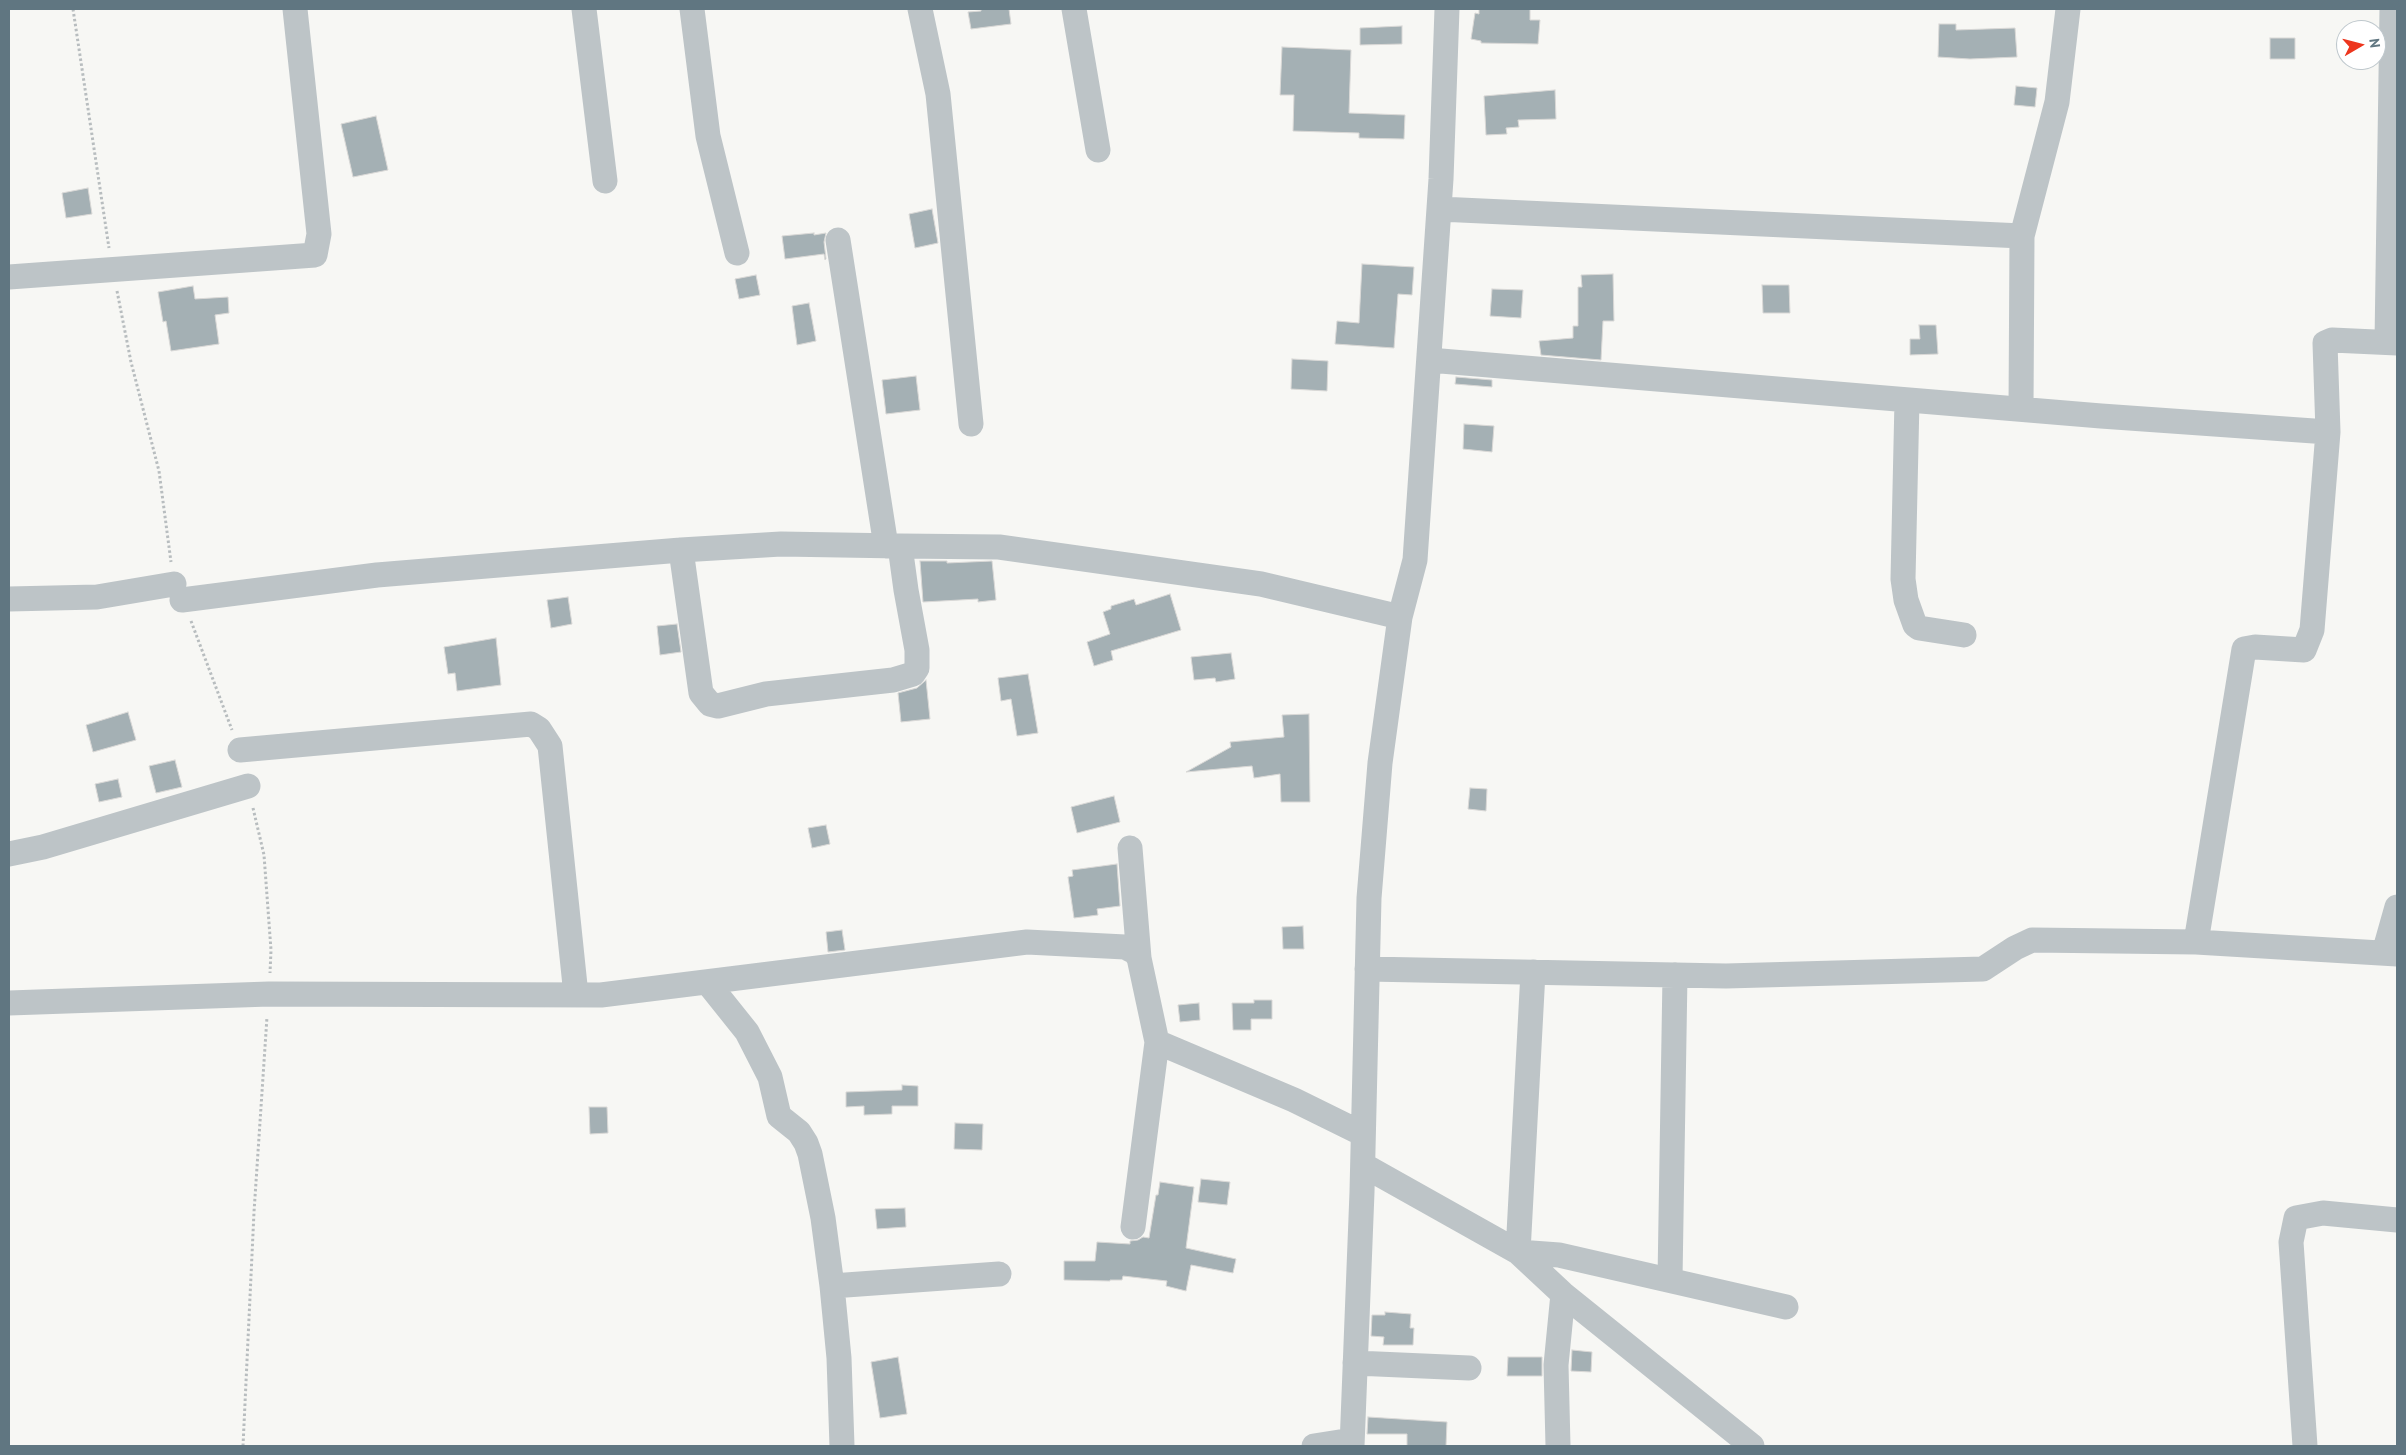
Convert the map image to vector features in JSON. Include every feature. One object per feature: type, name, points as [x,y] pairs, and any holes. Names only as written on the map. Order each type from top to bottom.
[{"type":"street","points":[[9,277],[112,268],[315,255],[320,234],[295,9]]},
{"type":"street","points":[[584,9],[605,180]]},
{"type":"street","points":[[692,9],[708,136],[737,253]]},
{"type":"street","points":[[920,9],[938,94],[971,424]]},
{"type":"street","points":[[1074,9],[1098,150]]},
{"type":"street","points":[[1314,1446],[1352,1443],[1363,1165],[1369,898],[1380,762],[1400,616],[1415,560],[1439,209],[1447,9]]},
{"type":"street","points":[[2020,409],[2022,236],[2058,102],[2068,9]]},
{"type":"street","points":[[2196,942],[2244,649],[2255,647],[2304,650],[2312,630],[2328,432],[2325,343],[2332,340],[2392,343],[2392,9]]},
{"type":"street","points":[[1439,209],[2022,236]]},
{"type":"street","points":[[682,550],[701,693],[710,704],[718,706],[766,694],[893,680],[913,674],[917,668],[917,650],[906,590],[893,546],[838,240]]},
{"type":"street","points":[[1428,360],[1907,400],[2328,432]]},
{"type":"street","points":[[1907,400],[1903,579],[1906,600],[1914,625],[1919,628],[1964,635]]},
{"type":"street","points":[[9,599],[97,597],[178,592],[682,550],[781,544],[999,547],[1261,584],[1400,616]]},
{"type":"street","points":[[240,750],[531,724],[539,729],[550,746],[576,995]]},
{"type":"street","points":[[9,854],[43,847],[248,786]]},
{"type":"street","points":[[1130,848],[1139,958],[1157,1042],[1133,1227]]},
{"type":"street","points":[[1367,969],[1726,976],[1982,968],[2032,940],[2196,942],[2390,954],[2397,907]]},
{"type":"street","points":[[9,1003],[269,994],[601,995],[1027,942],[1125,947],[1135,952],[1139,958]]},
{"type":"street","points":[[1518,1252],[1533,972]]},
{"type":"street","points":[[1670,1279],[1675,975]]},
{"type":"street","points":[[707,982],[733,1012],[762,1059],[770,1076],[779,1116],[799,1132],[806,1143],[823,1218],[832,1286],[839,1358],[842,1446]]},
{"type":"street","points":[[1157,1042],[1294,1100],[1363,1134]]},
{"type":"street","points":[[1363,1165],[1518,1252],[1563,1294],[1752,1446]]},
{"type":"street","points":[[2305,1446],[2291,1242],[2296,1218],[2323,1213],[2397,1220]]},
{"type":"street","points":[[1518,1252],[1559,1255],[1670,1279],[1786,1308]]},
{"type":"street","points":[[832,1286],[999,1274]]},
{"type":"street","points":[[1558,1446],[1556,1365],[1563,1294]]},
{"type":"street","points":[[1355,1363],[1469,1368]]},
{"type":"path","points":[[72,9],[112,268],[131,362],[159,471],[178,592],[240,750]]},
{"type":"path","points":[[243,1446],[254,1212],[271,950],[264,854],[248,786]]},
{"type":"building","points":[[981,9],[1009,9],[1011,24],[971,29],[968,12],[981,11]]},
{"type":"building","points":[[1479,9],[1530,9],[1530,20],[1540,20],[1538,44],[1481,43],[1481,41],[1471,39],[1475,13],[1479,14]]},
{"type":"building","points":[[1939,24],[1956,24],[1956,30],[2015,28],[2017,57],[1970,59],[1938,57]]},
{"type":"building","points":[[1402,26],[1402,44],[1360,45],[1360,28]]},
{"type":"building","points":[[2270,38],[2295,38],[2295,59],[2270,59]]},
{"type":"building","points":[[1282,47],[1351,50],[1349,113],[1405,115],[1404,139],[1359,138],[1359,133],[1293,131],[1294,95],[1280,95]]},
{"type":"building","points":[[2016,86],[2037,88],[2035,107],[2014,105]]},
{"type":"building","points":[[1555,90],[1556,119],[1518,120],[1519,127],[1506,128],[1507,134],[1486,135],[1484,96]]},
{"type":"building","points":[[376,116],[388,170],[353,177],[341,124]]},
{"type":"building","points":[[88,188],[92,214],[66,218],[62,193]]},
{"type":"building","points":[[932,209],[938,243],[915,248],[909,214]]},
{"type":"building","points":[[814,233],[814,235],[826,233],[824,242],[825,260],[824,254],[785,259],[782,236]]},
{"type":"building","points":[[1362,264],[1414,267],[1412,295],[1398,294],[1394,348],[1335,344],[1337,321],[1359,323]]},
{"type":"building","points":[[1613,274],[1614,321],[1603,321],[1601,360],[1541,355],[1539,341],[1573,338],[1573,326],[1578,326],[1578,287],[1582,287],[1581,275]]},
{"type":"building","points":[[756,275],[760,295],[739,299],[735,279]]},
{"type":"building","points":[[1762,285],[1789,285],[1790,313],[1763,313]]},
{"type":"building","points":[[193,286],[195,299],[228,297],[229,313],[215,315],[219,344],[171,351],[166,321],[163,322],[158,292]]},
{"type":"building","points":[[1492,289],[1523,290],[1521,318],[1490,316]]},
{"type":"building","points":[[809,303],[816,341],[797,345],[792,306]]},
{"type":"building","points":[[1919,325],[1936,325],[1938,354],[1910,355],[1910,339],[1920,339]]},
{"type":"building","points":[[1292,359],[1328,361],[1327,391],[1291,389]]},
{"type":"building","points":[[916,376],[920,410],[886,414],[882,380]]},
{"type":"building","points":[[1456,377],[1492,380],[1492,387],[1455,384]]},
{"type":"building","points":[[1464,424],[1494,426],[1492,452],[1463,449]]},
{"type":"building","points":[[920,561],[947,561],[947,563],[992,561],[996,600],[978,602],[978,599],[923,602]]},
{"type":"building","points":[[1170,594],[1181,630],[1111,651],[1113,660],[1094,666],[1087,642],[1110,634],[1103,612],[1111,609],[1111,606],[1134,599],[1136,605]]},
{"type":"building","points":[[568,597],[572,624],[551,628],[547,600]]},
{"type":"building","points":[[677,624],[681,652],[660,655],[657,626]]},
{"type":"building","points":[[496,638],[501,685],[457,691],[455,673],[448,674],[444,647]]},
{"type":"building","points":[[1231,653],[1235,679],[1216,682],[1215,678],[1194,680],[1191,657]]},
{"type":"building","points":[[1028,674],[1038,733],[1017,736],[1011,699],[1001,701],[998,678]]},
{"type":"building","points":[[926,680],[930,719],[901,722],[898,693],[917,688]]},
{"type":"building","points":[[128,712],[136,740],[93,752],[86,725]]},
{"type":"building","points":[[1309,714],[1310,802],[1281,802],[1280,774],[1254,778],[1252,766],[1186,772],[1231,747],[1230,742],[1284,737],[1282,715]]},
{"type":"building","points":[[175,760],[182,787],[156,793],[149,766]]},
{"type":"building","points":[[118,779],[122,797],[99,802],[95,784]]},
{"type":"building","points":[[1470,788],[1487,789],[1486,811],[1468,809]]},
{"type":"building","points":[[1114,796],[1120,822],[1077,833],[1071,807]]},
{"type":"building","points":[[826,825],[830,844],[812,848],[808,828]]},
{"type":"building","points":[[1117,864],[1120,906],[1097,909],[1098,915],[1074,918],[1068,877],[1073,876],[1072,870]]},
{"type":"building","points":[[1303,926],[1304,949],[1283,949],[1282,927]]},
{"type":"building","points":[[842,930],[845,950],[828,952],[826,932]]},
{"type":"building","points":[[1254,1000],[1272,1000],[1272,1019],[1251,1019],[1251,1030],[1233,1030],[1232,1003],[1254,1003]]},
{"type":"building","points":[[1199,1003],[1200,1020],[1180,1022],[1178,1005]]},
{"type":"building","points":[[902,1085],[918,1086],[918,1106],[892,1106],[892,1114],[864,1115],[864,1106],[846,1107],[846,1092],[902,1090]]},
{"type":"building","points":[[589,1107],[607,1107],[608,1133],[590,1134]]},
{"type":"building","points":[[955,1123],[983,1124],[982,1150],[954,1149]]},
{"type":"building","points":[[1201,1179],[1230,1182],[1227,1205],[1198,1202]]},
{"type":"building","points":[[1160,1182],[1194,1187],[1186,1248],[1236,1259],[1233,1273],[1191,1265],[1186,1291],[1166,1286],[1167,1281],[1123,1276],[1122,1280],[1110,1281],[1064,1280],[1064,1261],[1095,1261],[1097,1242],[1130,1244],[1130,1241],[1143,1237],[1149,1238]]},
{"type":"building","points":[[905,1208],[906,1227],[877,1229],[875,1209]]},
{"type":"building","points":[[1385,1312],[1411,1314],[1410,1328],[1414,1328],[1413,1345],[1383,1345],[1384,1337],[1371,1336],[1372,1315],[1385,1315]]},
{"type":"building","points":[[1572,1350],[1592,1352],[1591,1372],[1571,1371]]},
{"type":"building","points":[[898,1357],[907,1414],[880,1418],[871,1362]]},
{"type":"building","points":[[1508,1357],[1542,1357],[1542,1376],[1507,1376]]},
{"type":"building","points":[[1368,1417],[1447,1422],[1446,1446],[1407,1446],[1407,1434],[1367,1434]]}]
